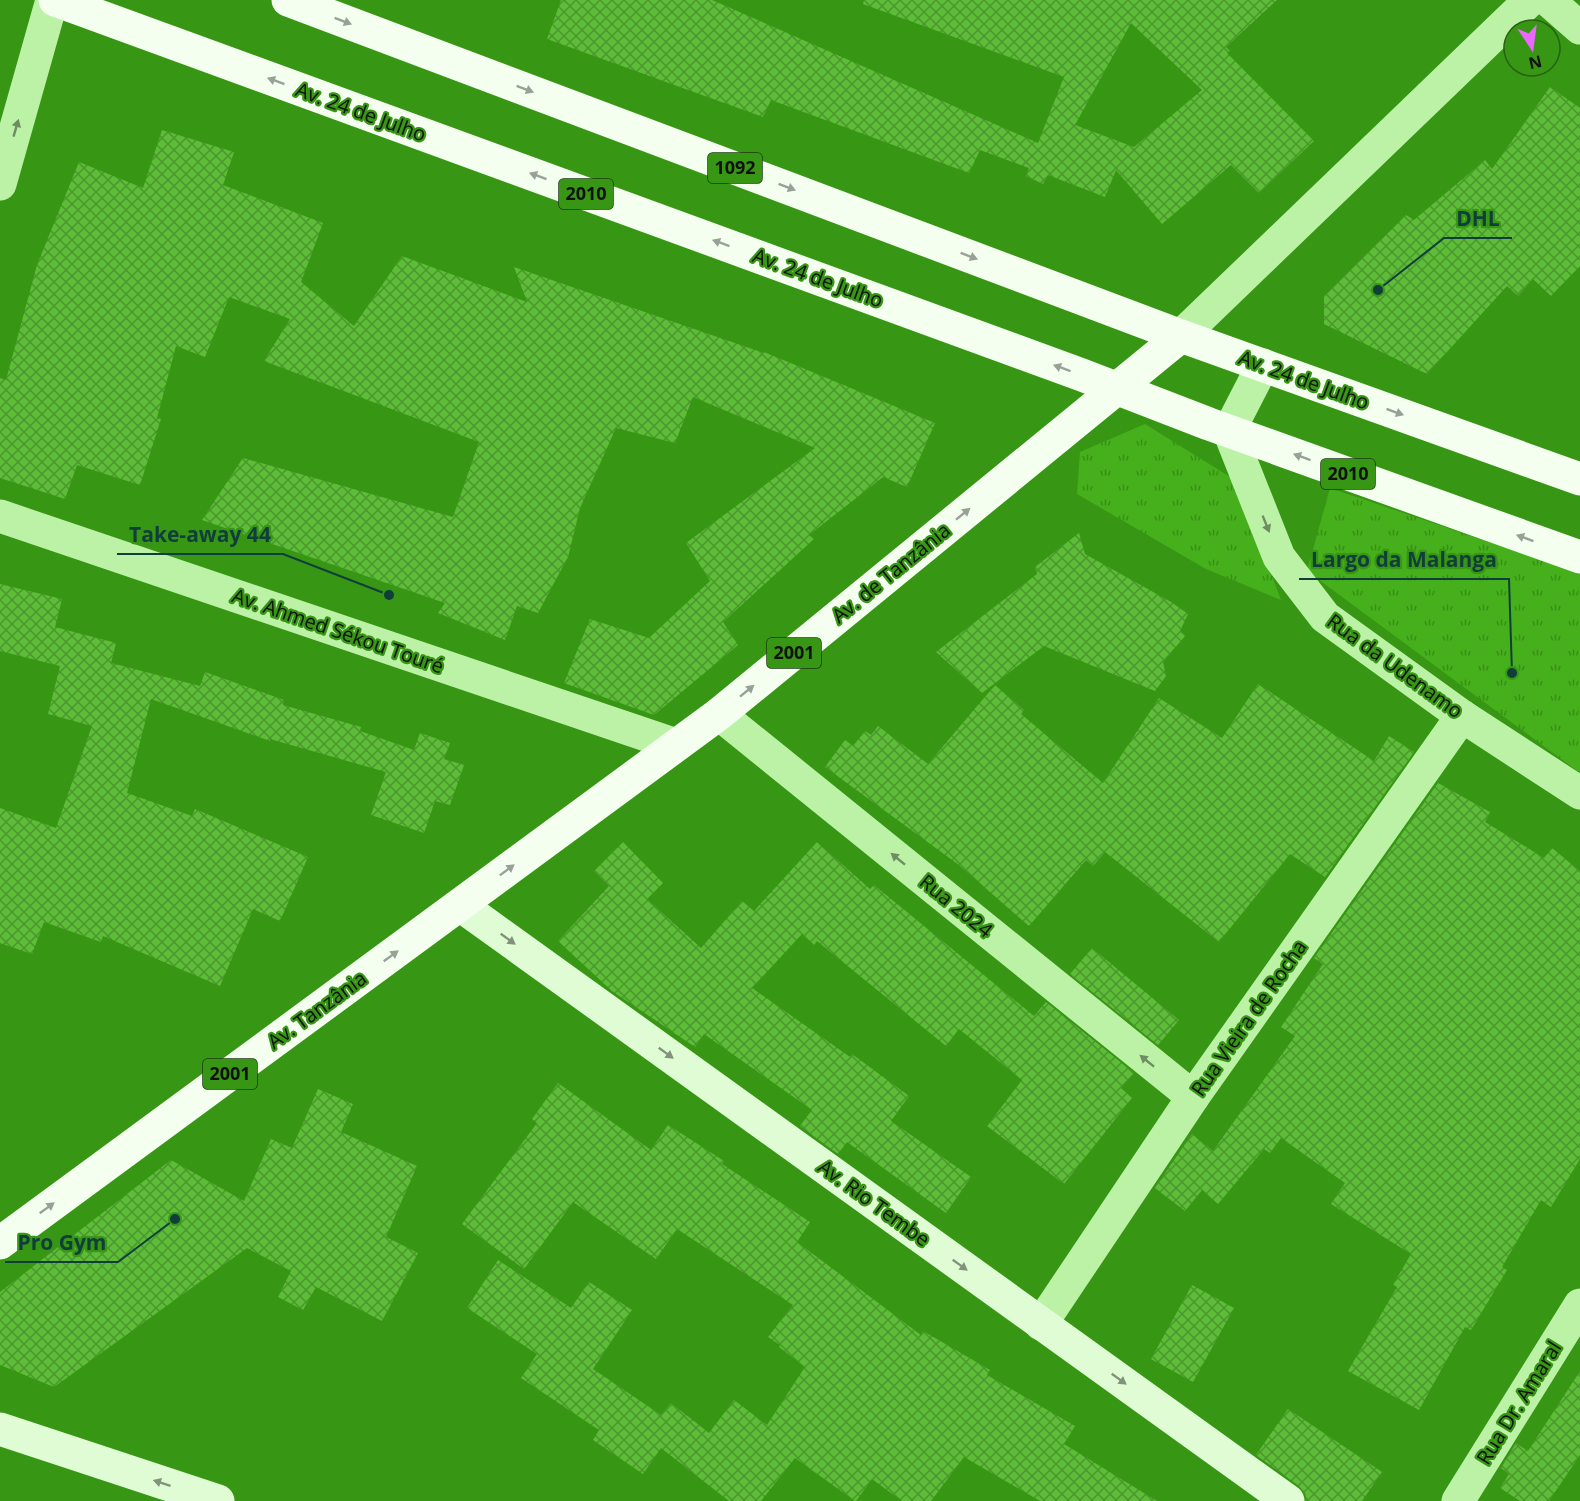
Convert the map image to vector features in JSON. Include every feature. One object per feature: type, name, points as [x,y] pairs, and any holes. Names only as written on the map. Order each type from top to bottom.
[{"type":"main road","name":"Av. 24 de Julho","points":[[54,0],[1117,388],[1229,431],[1580,557]]},
{"type":"main road","name":"Av. 24 de Julho","points":[[288,0],[1181,336],[1580,479]]},
{"type":"main road","name":"Av. de Tanzânia","points":[[460,905],[719,714],[1181,336]]},
{"type":"main road","name":"Av. Tanzânia","points":[[0,1243],[460,905]]},
{"type":"main road","name":"Av. Rio Tembe","points":[[460,905],[1288,1501]]},
{"type":"main road","points":[[0,1429],[218,1501]]},
{"type":"street","points":[[0,184],[54,0]]},
{"type":"street","points":[[1181,336],[1530,0]]},
{"type":"street","points":[[1548,0],[1580,28]]},
{"type":"street","points":[[1229,431],[1263,365]]},
{"type":"street","name":"Rua da Udenamo","points":[[1229,431],[1279,556],[1325,617],[1462,716],[1580,793]]},
{"type":"street","name":"Av. Ahmed Sékou Touré","points":[[0,516],[676,745]]},
{"type":"street","name":"Rua 2024","points":[[719,714],[1193,1097]]},
{"type":"street","name":"Rua Vieira de Rocha","points":[[1041,1324],[1193,1097],[1462,716]]},
{"type":"street","name":"Rua Dr. Amaral","points":[[1458,1501],[1580,1305]]},
{"type":"green space","points":[[1145,424],[1235,480],[1281,600],[1206,569],[1077,494],[1080,452]]},
{"type":"green space","points":[[1330,488],[1580,573],[1580,773],[1307,571]]},
{"type":"building","points":[[561,0],[712,0],[1038,143],[1064,77],[863,4],[864,0],[1277,0],[1226,47],[1230,51],[1227,53],[1314,141],[1259,193],[1231,165],[1162,224],[1116,170],[1105,197],[1048,175],[1043,184],[1026,176],[1029,168],[980,150],[969,173],[771,100],[763,117],[547,39]],"holes":[[[1131,23],[1202,90],[1134,147],[1075,125]]]},
{"type":"building","points":[[1550,87],[1580,108],[1580,266],[1551,296],[1533,279],[1518,296],[1507,286],[1427,374],[1324,324],[1324,296],[1406,215],[1414,220],[1485,160],[1492,169]]},
{"type":"building","points":[[162,130],[234,152],[223,185],[323,223],[301,282],[354,326],[402,256],[527,302],[514,267],[764,352],[935,423],[907,487],[883,477],[809,535],[814,539],[723,622],[738,645],[654,715],[564,683],[590,619],[649,638],[710,581],[686,543],[815,448],[693,397],[675,443],[616,428],[580,508],[568,557],[538,613],[517,606],[505,640],[438,613],[445,603],[202,520],[243,458],[453,517],[479,442],[264,361],[290,319],[229,297],[205,357],[176,346],[157,418],[161,419],[140,485],[77,465],[65,499],[0,478],[0,378],[6,380],[37,265],[79,162],[143,188]]},
{"type":"building","points":[[1079,533],[1085,554],[1171,602],[1188,614],[1180,631],[1185,636],[1163,662],[1166,676],[1155,691],[1044,646],[982,693],[936,652],[1037,574],[1035,567]]},
{"type":"building","points":[[0,584],[62,599],[55,627],[116,643],[111,663],[200,686],[205,672],[284,700],[283,705],[361,727],[360,731],[414,750],[420,733],[450,743],[444,759],[464,765],[450,805],[435,801],[424,833],[371,815],[386,772],[270,739],[270,741],[151,699],[127,793],[192,816],[195,809],[308,857],[280,921],[253,909],[220,986],[103,936],[101,942],[44,922],[32,954],[0,943],[0,808],[56,828],[92,726],[48,714],[60,666],[0,651]]},
{"type":"building","points":[[1258,684],[1374,761],[1389,736],[1414,752],[1325,877],[1290,854],[1219,942],[1105,852],[1093,866],[1086,860],[1029,926],[959,865],[825,767],[845,740],[853,746],[865,731],[871,735],[878,726],[928,764],[995,685],[1024,710],[1021,714],[1103,783],[1159,698],[1222,738]]},
{"type":"building","points":[[1438,783],[1490,812],[1485,822],[1544,858],[1552,848],[1580,871],[1580,1159],[1551,1207],[1541,1200],[1502,1267],[1507,1270],[1471,1330],[1465,1327],[1419,1410],[1348,1371],[1397,1287],[1393,1285],[1411,1254],[1331,1204],[1345,1183],[1281,1138],[1270,1153],[1264,1149],[1218,1204],[1202,1190],[1185,1211],[1155,1188],[1192,1134],[1213,1151],[1295,1036],[1281,1027],[1323,964],[1314,958]]},
{"type":"building","points":[[623,842],[663,883],[647,899],[701,948],[742,901],[754,911],[817,842],[870,889],[874,885],[1034,1016],[1046,1002],[1134,1073],[1121,1088],[1132,1098],[1064,1184],[987,1126],[1022,1080],[959,1029],[946,1046],[817,941],[814,945],[802,934],[752,988],[850,1057],[852,1054],[909,1096],[891,1121],[971,1177],[946,1213],[847,1142],[838,1154],[800,1126],[812,1110],[704,1034],[695,1047],[612,991],[558,941],[609,886],[594,871]]},
{"type":"building","points":[[1092,948],[1179,1020],[1158,1045],[1070,974]]},
{"type":"building","points":[[558,1083],[651,1150],[668,1125],[724,1161],[722,1164],[810,1222],[797,1242],[921,1335],[923,1331],[990,1370],[987,1375],[1075,1426],[1064,1444],[1157,1501],[1040,1501],[964,1457],[931,1501],[902,1501],[872,1479],[855,1501],[795,1458],[761,1501],[729,1501],[661,1448],[643,1474],[593,1440],[599,1430],[521,1378],[537,1354],[467,1308],[498,1260],[571,1308],[589,1282],[632,1310],[593,1369],[661,1415],[671,1403],[709,1433],[734,1400],[767,1425],[805,1367],[768,1337],[793,1305],[677,1229],[656,1259],[573,1202],[524,1269],[462,1224],[537,1123],[532,1119]]},
{"type":"building","points":[[318,1089],[353,1104],[341,1132],[417,1166],[386,1237],[418,1253],[382,1321],[316,1287],[303,1310],[278,1297],[291,1271],[247,1248],[54,1387],[0,1365],[0,1292],[171,1160],[244,1201],[271,1139],[292,1148]]},
{"type":"building","points":[[1192,1285],[1234,1308],[1193,1382],[1151,1359]]},
{"type":"building","points":[[1580,1371],[1580,1455],[1549,1501],[1520,1501],[1500,1488],[1509,1474],[1501,1468],[1516,1443],[1528,1451]]},
{"type":"building","points":[[1288,1409],[1382,1472],[1362,1501],[1307,1501],[1305,1493],[1299,1486],[1256,1455]]},
{"type":"place","name":"DHL","points":[[1378,290]]},
{"type":"place","name":"Take-away 44","points":[[389,595]]},
{"type":"place","name":"Largo da Malanga","points":[[1512,673]]},
{"type":"place","name":"Pro Gym","points":[[175,1219]]}]
